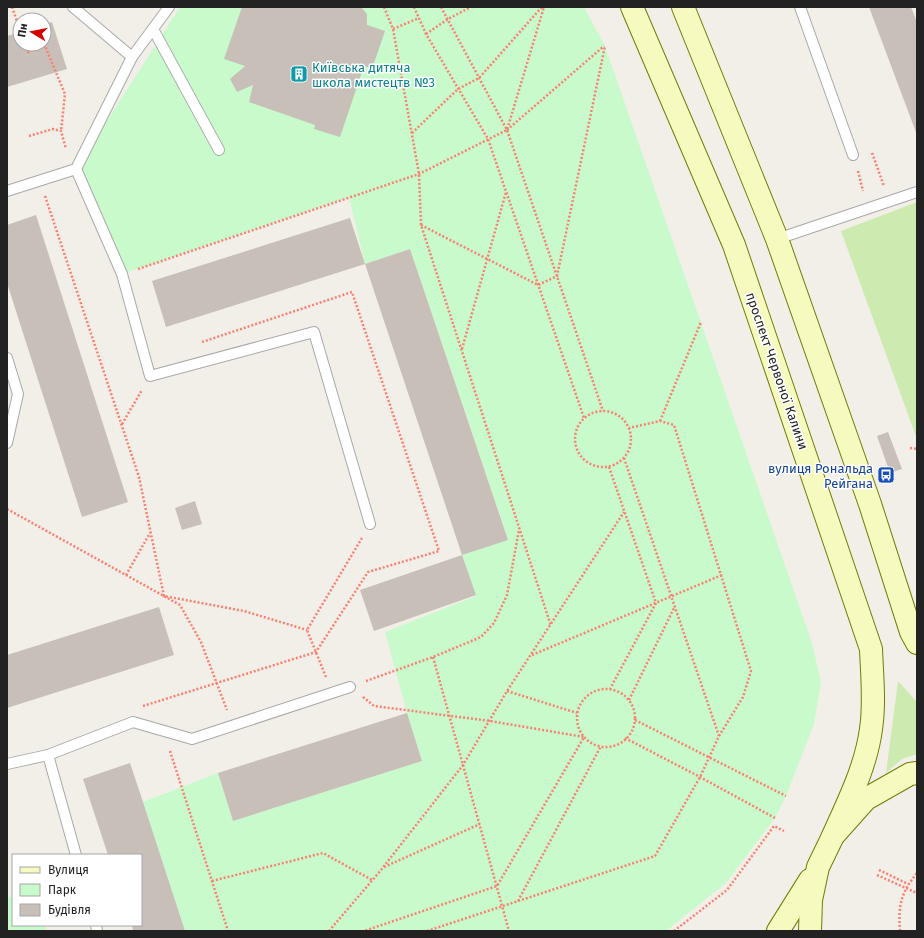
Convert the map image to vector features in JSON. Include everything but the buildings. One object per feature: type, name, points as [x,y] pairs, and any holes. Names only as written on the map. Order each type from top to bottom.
[{"type":"main road","name":"проспект Червоної Калини","points":[[632,7],[734,245],[871,649],[873,687],[871,730],[859,777],[833,836]]},
{"type":"main road","points":[[683,7],[777,239],[870,504],[911,632],[917,643]]},
{"type":"main road","points":[[778,931],[818,867],[833,836],[866,799],[910,774],[917,773]]},
{"type":"main road","points":[[810,931],[811,900],[818,867]]},
{"type":"lane","points":[[73,7],[132,56]]},
{"type":"lane","points":[[7,191],[76,169],[132,56],[169,7]]},
{"type":"lane","points":[[800,7],[853,155]]},
{"type":"lane","points":[[153,29],[219,150]]},
{"type":"lane","points":[[76,169],[122,274],[150,376],[314,332],[370,524]]},
{"type":"lane","points":[[777,239],[917,192]]},
{"type":"lane","points":[[7,358],[18,394],[7,443]]},
{"type":"lane","points":[[7,764],[48,755],[133,722],[192,739],[350,687]]},
{"type":"lane","points":[[48,755],[76,854]]},
{"type":"path","points":[[384,7],[393,29],[419,174],[421,224],[551,626]]},
{"type":"path","points":[[414,7],[426,34],[488,139],[584,418]]},
{"type":"path","points":[[441,7],[507,130],[603,411]]},
{"type":"path","points":[[426,34],[448,19],[471,7]]},
{"type":"path","points":[[412,133],[458,89],[479,78],[543,7]]},
{"type":"path","points":[[507,130],[543,7]]},
{"type":"path","points":[[393,29],[419,18]]},
{"type":"path","points":[[122,274],[419,174],[507,130],[605,46],[557,276]]},
{"type":"path","points":[[48,52],[65,94],[61,131],[66,150]]},
{"type":"path","points":[[29,136],[53,129],[61,131]]},
{"type":"path","points":[[853,155],[868,209]]},
{"type":"path","points":[[39,181],[139,477],[164,596]]},
{"type":"path","points":[[462,350],[506,192]]},
{"type":"path","points":[[421,224],[538,286]]},
{"type":"path","points":[[538,286],[557,276]]},
{"type":"path","points":[[142,706],[316,652],[368,572],[439,551],[352,292],[197,344]]},
{"type":"path","points":[[660,421],[701,322]]},
{"type":"path","points":[[122,424],[150,376]]},
{"type":"path","points":[[603,411],[619,416],[629,428],[631,444],[624,458],[617,464],[600,468],[583,460],[577,453],[574,444],[574,434],[584,418],[596,412],[603,411]]},
{"type":"path","points":[[427,931],[655,856],[700,777],[719,736],[743,697],[751,671],[674,425],[660,421],[629,428]]},
{"type":"path","points":[[910,448],[917,449]]},
{"type":"path","points":[[624,458],[719,736]]},
{"type":"path","points":[[609,467],[656,603],[610,689]]},
{"type":"path","points":[[7,509],[180,605],[201,642],[233,725]]},
{"type":"path","points":[[329,931],[383,867],[463,765],[507,691],[551,626],[624,512]]},
{"type":"path","points":[[307,630],[370,524]]},
{"type":"path","points":[[350,687],[433,657],[481,637],[494,623],[507,595],[519,529]]},
{"type":"path","points":[[126,575],[151,532]]},
{"type":"path","points":[[532,655],[722,575]]},
{"type":"path","points":[[164,596],[244,611],[307,630]]},
{"type":"path","points":[[629,700],[675,606]]},
{"type":"path","points":[[307,630],[332,693]]},
{"type":"path","points":[[433,657],[509,931]]},
{"type":"path","points":[[350,687],[374,706],[490,721],[584,736]]},
{"type":"path","points":[[610,689],[617,691],[629,700],[632,707],[634,720],[633,727],[626,738],[610,746],[602,746],[589,741],[579,729],[577,713],[585,697],[593,692],[610,689]]},
{"type":"path","points":[[507,691],[577,713]]},
{"type":"path","points":[[634,720],[786,796]]},
{"type":"path","points":[[163,730],[228,931]]},
{"type":"path","points":[[364,931],[496,886],[584,736]]},
{"type":"path","points":[[626,738],[775,818]]},
{"type":"path","points":[[518,901],[602,746]]},
{"type":"path","points":[[383,867],[480,824]]},
{"type":"path","points":[[674,931],[727,890],[774,826],[784,831]]},
{"type":"path","points":[[212,881],[323,853],[372,880]]},
{"type":"path","points":[[879,870],[908,884]]},
{"type":"path","points":[[900,931],[899,913],[905,888],[917,872]]},
{"type":"path","points":[[877,875],[917,894]]},
{"type":"green space","points":[[180,7],[584,7],[605,46],[812,643],[821,682],[814,724],[786,796],[775,818],[726,883],[666,931],[185,931],[143,802],[218,773],[233,821],[422,761],[385,632],[476,596],[462,555],[508,539],[410,249],[365,264],[349,197],[122,274],[76,169]]},
{"type":"green space","points":[[917,202],[917,439],[841,231]]},
{"type":"green space","points":[[898,681],[917,702],[917,754],[902,759],[886,773]]},
{"type":"green space","points":[[12,896],[12,926],[45,926],[47,931],[7,931],[7,898]]},
{"type":"place","name":"Київська дитяча школа мистецтв №3","points":[[299,74]]},
{"type":"place","name":"вулиця Рональда Рейгана","points":[[886,475]]}]
